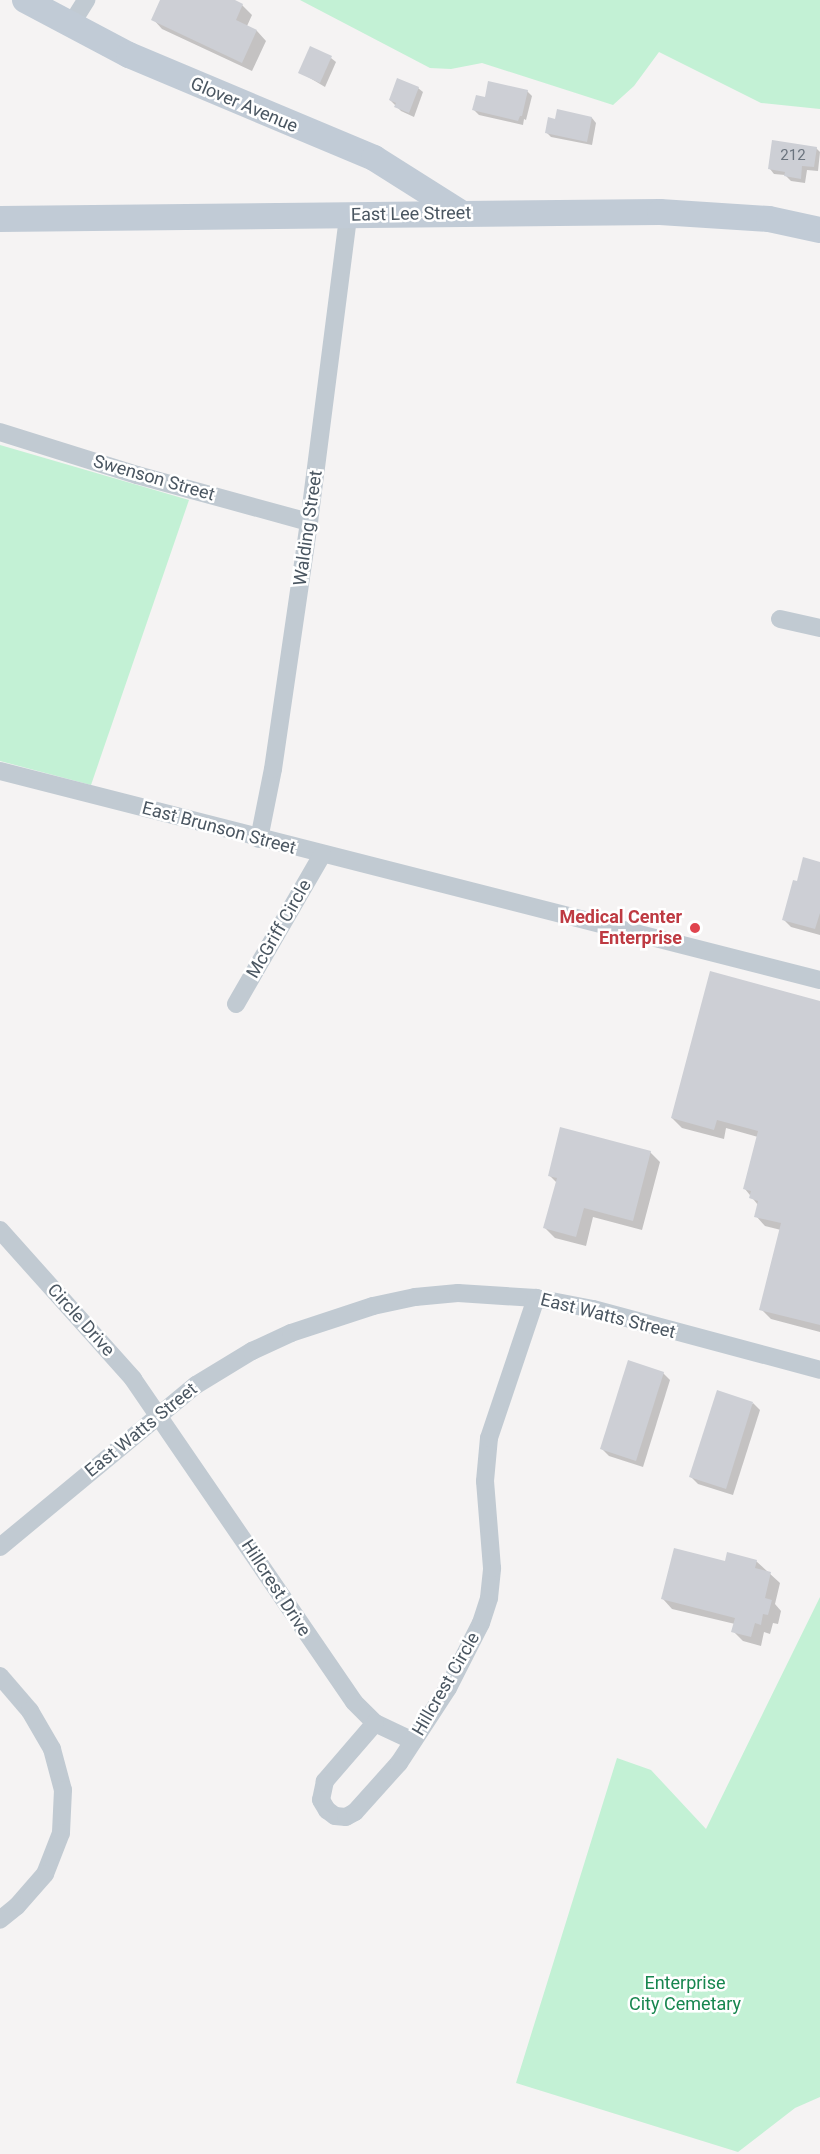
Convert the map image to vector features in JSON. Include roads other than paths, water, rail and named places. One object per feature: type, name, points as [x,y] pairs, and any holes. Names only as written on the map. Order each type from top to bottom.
[{"type":"main road","name":"Glover Avenue","points":[[25,0],[70,26],[205,89],[374,158],[461,213]]},
{"type":"main road","name":"East Lee Street","points":[[0,219],[660,212],[769,219],[820,230]]},
{"type":"street","points":[[70,26],[86,0]]},
{"type":"street","name":"Walding Street","points":[[259,839],[273,770],[309,522],[348,216]]},
{"type":"street","name":"Swenson Street","points":[[0,432],[137,475],[309,522]]},
{"type":"street","points":[[780,619],[820,628]]},
{"type":"street","name":"East Brunson Street","points":[[0,771],[259,839],[820,980]]},
{"type":"street","name":"McGriff Circle","points":[[236,1004],[322,855]]},
{"type":"street","name":"Circle Drive","points":[[0,1230],[133,1379],[158,1414]]},
{"type":"street","name":"East Watts Street","points":[[0,1547],[158,1414],[196,1385],[252,1351],[291,1333],[373,1306],[415,1297],[458,1293],[536,1298],[593,1309],[820,1370]]},
{"type":"street","name":"Hillcrest Circle","points":[[375,1723],[325,1781],[321,1800],[327,1810],[335,1816],[346,1817],[355,1812],[399,1763],[465,1656],[481,1623],[489,1598],[492,1568],[485,1481],[489,1438],[536,1298]]},
{"type":"street","name":"Hillcrest Drive","points":[[158,1414],[354,1702],[375,1723],[413,1742]]},
{"type":"street","points":[[0,1676],[30,1711],[52,1749],[63,1790],[61,1833],[45,1874],[17,1906],[0,1920]]},
{"type":"place","name":"Medical Center Enterprise","points":[[695,928]]},
{"type":"park label","name":"Enterprise City Cemetary","points":[[685,1994]]}]
